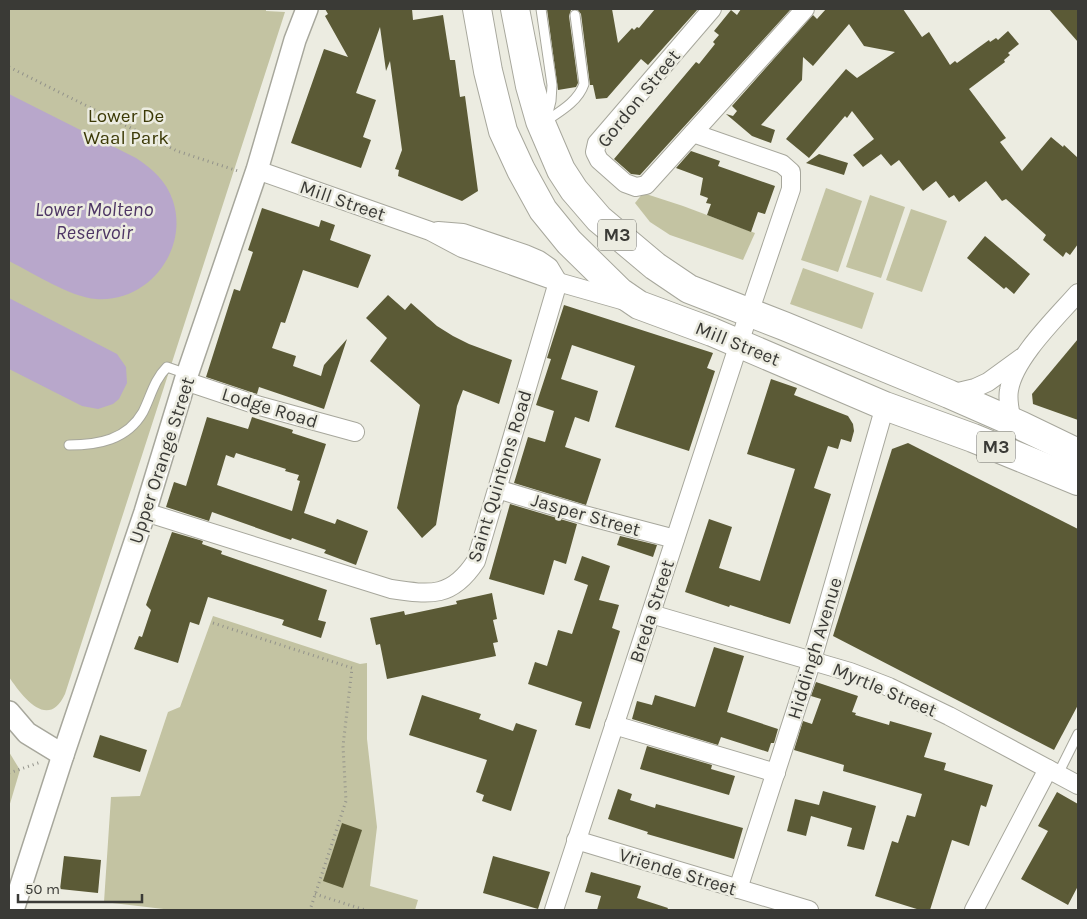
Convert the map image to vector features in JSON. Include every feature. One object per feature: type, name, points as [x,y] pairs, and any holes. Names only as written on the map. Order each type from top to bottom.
[{"type":"main road","name":"M3","points":[[477,9],[488,70],[503,130],[521,170],[543,210],[569,242],[620,292],[639,305]]},
{"type":"main road","name":"M3","points":[[515,9],[530,86],[560,170],[574,190],[600,219],[654,266],[689,289],[749,312]]},
{"type":"main road","name":"Mill Street","points":[[639,305],[739,343],[885,406],[913,416]]},
{"type":"main road","name":"Mill Street","points":[[749,312],[1017,423]]},
{"type":"main road","name":"M3","points":[[913,416],[973,438],[1078,481]]},
{"type":"main road","points":[[913,416],[966,448],[1078,501]]},
{"type":"main road","name":"M3","points":[[1017,423],[1078,453]]},
{"type":"main road","points":[[1017,423],[1059,430],[1078,436]]},
{"type":"street","name":"Upper Orange Street","points":[[13,910],[145,512],[186,378],[255,173],[295,40],[307,9]]},
{"type":"street","name":"Gordon Street","points":[[712,9],[597,143],[595,152],[598,160],[625,183],[636,187],[646,185],[804,9]]},
{"type":"street","name":"Breda Street","points":[[554,910],[749,312],[792,189],[791,172],[782,164],[692,133]]},
{"type":"street","name":"Mill Street","points":[[255,173],[430,231],[463,233],[525,254],[549,267],[558,282],[639,305]]},
{"type":"street","name":"Saint Quintons Road","points":[[145,512],[391,589],[436,592],[449,588],[461,581],[476,561],[558,282]]},
{"type":"street","points":[[1017,423],[1008,402],[1012,379],[1025,355],[1078,292]]},
{"type":"street","points":[[949,394],[975,388],[988,382],[1025,355]]},
{"type":"street","name":"Lodge Road","points":[[186,378],[260,406],[355,432]]},
{"type":"street","name":"Hiddingh Avenue","points":[[738,889],[812,660],[885,406]]},
{"type":"street","name":"Jasper Street","points":[[497,489],[584,515],[675,539]]},
{"type":"street","name":"Myrtle Street","points":[[651,614],[812,660],[889,687],[949,716],[1078,785]]},
{"type":"street","points":[[9,712],[27,733],[63,755]]},
{"type":"street","points":[[614,725],[776,773]]},
{"type":"street","points":[[974,910],[1053,772]]},
{"type":"street","name":"Vriende Street","points":[[576,840],[809,910]]},
{"type":"lane","points":[[541,9],[552,86],[551,101],[544,122]]},
{"type":"lane","points":[[544,122],[576,98],[584,84],[575,15]]},
{"type":"lane","points":[[69,445],[102,443],[132,426],[143,412],[160,375],[167,367],[186,378]]},
{"type":"lane","points":[[1053,772],[1078,734]]},
{"type":"path","points":[[9,67],[177,151],[255,173]]},
{"type":"path","points":[[213,623],[352,668],[343,746],[346,801],[310,910]]},
{"type":"path","points":[[9,773],[63,755]]},
{"type":"path","points":[[315,894],[365,910]]},
{"type":"green space","name":"Lower De Waal Park","points":[[9,9],[266,9],[266,11],[285,12],[65,694],[58,705],[51,710],[43,710],[28,700],[9,677]]},
{"type":"green space","points":[[826,188],[862,201],[838,272],[801,260]]},
{"type":"green space","points":[[643,193],[755,233],[743,260],[670,235],[650,222],[635,203]]},
{"type":"green space","points":[[870,195],[905,207],[881,278],[846,267]]},
{"type":"green space","points":[[911,209],[947,221],[922,292],[886,280]]},
{"type":"green space","points":[[803,268],[874,293],[862,329],[790,304]]},
{"type":"green space","points":[[213,616],[360,664],[367,663],[367,739],[377,827],[370,886],[418,900],[415,910],[172,910],[104,902],[111,797],[140,796],[168,712],[180,707]]},
{"type":"green space","points":[[9,752],[20,770],[9,807]]},
{"type":"water","name":"Lower Molteno Reservoir","points":[[9,94],[136,158],[154,171],[163,182],[173,201],[176,219],[175,238],[169,255],[160,270],[147,283],[132,292],[115,298],[96,299],[63,289],[9,261]]},
{"type":"water","points":[[9,298],[117,354],[126,367],[127,383],[119,399],[113,404],[98,409],[82,406],[9,369]]},
{"type":"building","points":[[325,9],[412,9],[413,20],[443,15],[450,60],[455,60],[460,97],[465,96],[478,191],[462,201],[398,176],[399,170],[395,169],[402,150],[390,61],[386,71],[380,27],[356,93],[376,100],[363,137],[371,140],[361,168],[291,143],[324,49],[348,57],[325,16],[328,14]]},
{"type":"building","points":[[547,9],[577,9],[571,10],[569,16],[578,83],[576,87],[558,90]]},
{"type":"building","points":[[577,9],[612,9],[618,43],[632,28],[634,30],[637,27],[639,28],[655,9],[698,9],[648,65],[641,59],[607,98],[596,99],[593,85],[590,85],[581,14]]},
{"type":"building","points":[[741,9],[791,9],[640,175],[631,174],[614,159],[696,62],[699,64],[715,44],[713,42],[719,35],[714,31],[731,10],[737,15]]},
{"type":"building","points":[[826,9],[903,9],[922,37],[929,32],[950,65],[955,61],[957,63],[989,40],[990,42],[996,38],[998,40],[1008,31],[1019,44],[1008,53],[1010,55],[1004,60],[1005,62],[969,89],[1006,138],[1000,142],[1022,171],[1051,137],[1063,147],[1064,145],[1078,158],[1078,244],[1070,255],[1066,252],[1063,257],[1043,240],[1046,235],[1006,199],[1002,201],[986,181],[959,202],[954,195],[949,198],[936,181],[923,191],[899,160],[891,166],[881,154],[863,167],[853,155],[874,139],[852,111],[847,118],[845,116],[809,158],[786,139],[846,69],[857,78],[895,52],[864,46],[849,24],[813,66],[803,57],[802,80],[761,125],[775,130],[771,143],[752,136],[726,114],[733,116],[737,111],[732,106],[813,15],[817,19]]},
{"type":"building","points":[[1049,9],[1078,9],[1078,42]]},
{"type":"building","points":[[691,151],[720,161],[718,166],[775,186],[765,214],[758,212],[751,232],[707,215],[711,204],[706,203],[708,198],[700,195],[703,178],[676,168]]},
{"type":"building","points":[[819,154],[848,163],[844,175],[806,163]]},
{"type":"building","points":[[262,208],[319,227],[321,220],[335,225],[330,240],[371,255],[358,288],[303,270],[285,323],[281,322],[272,348],[296,356],[293,366],[321,376],[324,365],[347,339],[324,409],[259,387],[257,394],[206,377],[234,289],[240,291],[253,252],[248,250]]},
{"type":"building","points":[[985,236],[1030,274],[1014,294],[1006,287],[1004,289],[967,258]]},
{"type":"building","points":[[388,295],[405,310],[411,303],[437,326],[453,336],[512,360],[499,404],[463,390],[457,406],[436,525],[422,538],[397,508],[420,405],[370,361],[387,338],[366,318]]},
{"type":"building","points":[[564,305],[713,353],[707,368],[715,371],[689,451],[615,427],[635,366],[572,345],[561,379],[598,391],[589,422],[575,417],[565,447],[601,459],[586,505],[514,483],[528,437],[545,442],[554,411],[536,405],[551,359],[547,358]]},
{"type":"building","points":[[1078,339],[1078,420],[1033,404],[1032,394]]},
{"type":"building","points":[[771,379],[797,388],[794,395],[848,416],[853,424],[854,431],[851,442],[841,439],[838,449],[828,446],[814,488],[831,494],[790,624],[730,605],[729,607],[685,592],[709,519],[732,527],[719,568],[760,581],[795,469],[747,454]]},
{"type":"building","points":[[207,417],[248,429],[252,417],[293,430],[292,433],[326,444],[304,513],[335,524],[337,519],[368,531],[356,565],[324,553],[326,550],[292,538],[291,540],[212,512],[209,521],[166,507],[174,482],[186,486]],"holes":[[[236,453],[286,469],[285,471],[299,475],[297,480],[300,481],[292,511],[217,485],[226,455],[234,458]]]},
{"type":"building","points":[[908,443],[1078,529],[1078,705],[1054,750],[833,636],[892,449]]},
{"type":"building","points":[[510,504],[577,524],[566,564],[554,560],[544,595],[489,579]]},
{"type":"building","points":[[172,532],[203,541],[202,544],[222,551],[221,554],[327,590],[318,620],[326,622],[321,638],[282,625],[284,620],[208,597],[199,625],[190,622],[178,663],[134,649],[139,636],[142,637],[151,610],[146,605]]},
{"type":"building","points":[[620,536],[657,545],[653,557],[617,545]]},
{"type":"building","points":[[582,556],[610,566],[599,600],[619,605],[612,628],[620,631],[590,729],[575,725],[582,702],[528,684],[535,662],[547,666],[558,630],[572,634],[588,585],[574,580]]},
{"type":"building","points":[[492,593],[497,619],[493,620],[498,642],[493,643],[496,656],[387,679],[380,644],[376,645],[370,618],[404,611],[405,615],[457,604],[456,601]]},
{"type":"building","points":[[714,647],[744,656],[727,712],[778,729],[774,743],[771,743],[768,752],[721,737],[718,745],[632,719],[637,701],[652,705],[655,695],[695,707]]},
{"type":"building","points":[[816,682],[858,696],[852,712],[856,713],[855,715],[889,725],[890,721],[932,733],[924,757],[946,763],[944,770],[993,785],[986,807],[981,805],[969,846],[952,840],[930,910],[920,910],[875,896],[892,841],[898,843],[907,815],[915,817],[922,794],[843,771],[844,765],[794,750],[803,721],[812,724],[821,699],[811,696]]},
{"type":"building","points":[[422,695],[481,714],[479,719],[513,731],[516,723],[537,730],[511,811],[482,801],[484,795],[476,792],[487,760],[409,735]]},
{"type":"building","points":[[100,735],[147,750],[140,772],[93,757]]},
{"type":"building","points":[[647,746],[712,765],[711,769],[735,776],[729,795],[640,769]]},
{"type":"building","points":[[618,789],[632,794],[630,800],[655,808],[656,804],[743,828],[734,859],[647,834],[648,832],[608,819]]},
{"type":"building","points":[[823,791],[876,806],[864,850],[847,846],[852,828],[811,816],[806,836],[787,831],[795,799],[819,805]]},
{"type":"building","points":[[1057,792],[1078,804],[1078,886],[1068,905],[1021,879],[1048,831],[1038,826]]},
{"type":"building","points":[[342,823],[362,830],[343,888],[323,881]]},
{"type":"building","points":[[64,856],[101,860],[98,893],[60,889]]},
{"type":"building","points":[[493,856],[550,872],[538,909],[483,893]]},
{"type":"building","points":[[591,872],[641,886],[637,898],[668,908],[667,910],[597,910],[601,896],[585,892]]}]
